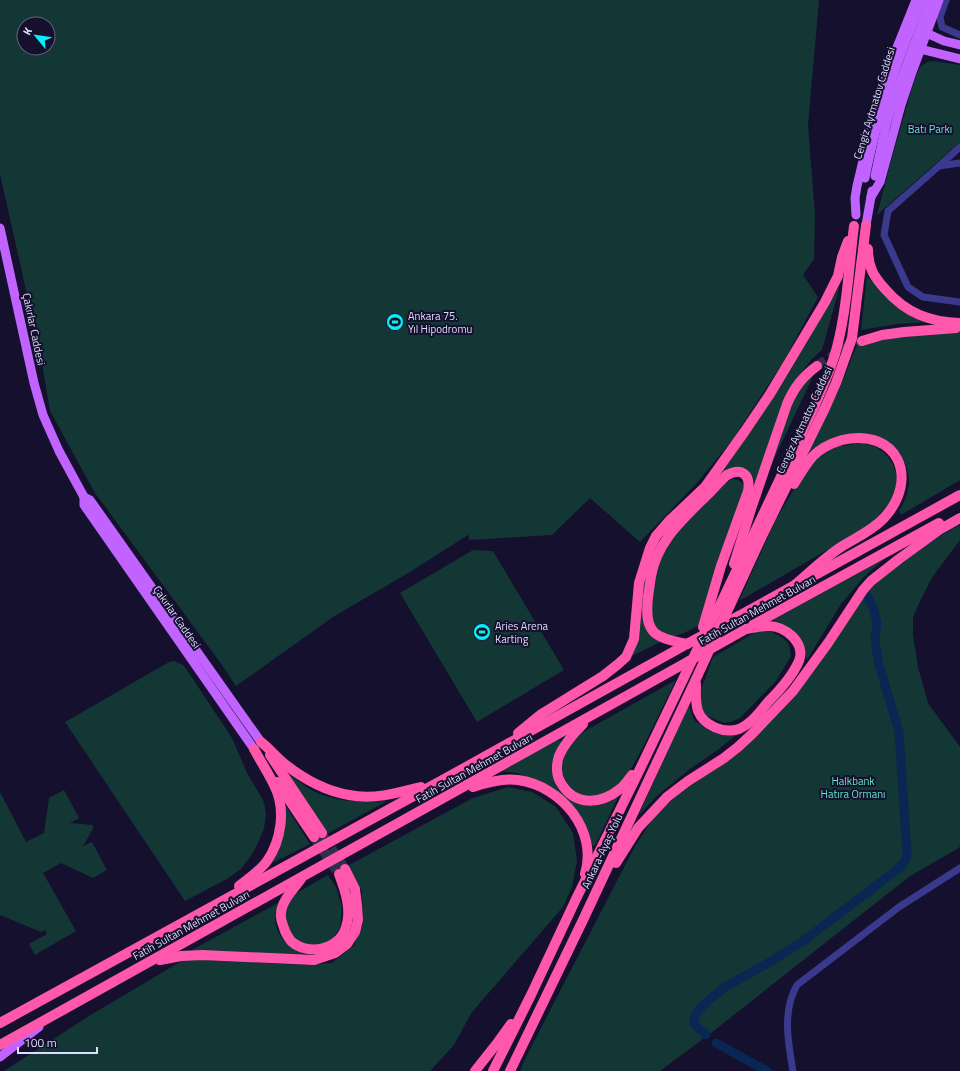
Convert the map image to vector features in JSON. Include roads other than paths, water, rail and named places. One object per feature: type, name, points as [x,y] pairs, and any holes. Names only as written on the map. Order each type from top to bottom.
[{"type":"highway","points":[[866,225],[870,268],[881,285],[892,297],[903,306],[932,320],[960,323]]},
{"type":"highway","name":"Cengiz Aytmatov Caddesi","points":[[714,639],[762,536],[825,408],[849,350],[855,322],[866,225]]},
{"type":"highway","points":[[489,754],[540,716],[603,676],[626,656],[634,639],[639,583],[650,548],[656,536],[669,521],[705,488],[773,389],[832,289],[838,276],[842,257],[854,226]]},
{"type":"highway","name":"Cengiz Aytmatov Caddesi","points":[[698,648],[723,599],[815,405],[829,372],[842,324],[854,226]]},
{"type":"highway","points":[[862,341],[882,335],[904,332],[960,328]]},
{"type":"highway","points":[[723,599],[751,509],[787,404],[791,395],[806,374],[817,366]]},
{"type":"highway","points":[[762,536],[806,465],[820,450],[832,443],[857,438],[870,439],[880,442],[888,448],[898,461],[902,475],[901,488],[898,496],[884,518],[875,526],[840,548],[791,588]]},
{"type":"highway","points":[[592,715],[575,732],[564,747],[557,764],[557,773],[564,788],[575,798],[590,801],[604,798],[613,794],[627,782],[634,772],[698,648],[722,566],[750,484],[749,479],[743,473],[736,472],[727,475],[682,520],[666,539],[654,565],[651,575],[647,609],[648,624],[658,635],[668,640],[687,644]]},
{"type":"highway","name":"Fatih Sultan Mehmet Bulvarı","points":[[0,1023],[960,495]]},
{"type":"highway","name":"Fatih Sultan Mehmet Bulvarı","points":[[0,1045],[746,629],[960,512]]},
{"type":"highway","points":[[583,920],[621,854],[638,828],[657,807],[683,785],[724,758],[752,734],[793,691],[828,644],[863,590],[872,581],[939,530],[960,518]]},
{"type":"highway","points":[[922,543],[960,522]]},
{"type":"highway","points":[[696,679],[696,700],[698,711],[702,718],[716,728],[731,730],[739,729],[754,718],[794,672],[800,659],[800,650],[796,640],[781,628],[768,625],[746,629]]},
{"type":"highway","name":"Ankara-Ayaş Yolu","points":[[510,1071],[583,920],[714,639]]},
{"type":"highway","name":"Ankara-Ayaş Yolu","points":[[493,1071],[698,648]]},
{"type":"highway","points":[[258,745],[300,775],[322,787],[349,795],[386,795],[404,792],[438,782]]},
{"type":"highway","points":[[258,745],[318,835]]},
{"type":"highway","points":[[220,902],[259,870],[267,861],[278,838],[281,813],[279,801],[276,788],[258,745]]},
{"type":"highway","points":[[452,794],[486,783],[503,780],[519,780],[547,790],[559,798],[570,808],[583,831],[587,846],[585,872],[576,899]]},
{"type":"highway","points":[[150,962],[181,956],[202,955],[314,960],[335,953],[347,944],[355,932],[358,920],[355,889],[342,872],[348,916],[346,927],[342,936],[334,943],[324,948],[313,950],[302,947],[291,941],[285,933],[282,922],[281,913],[284,903],[303,876]]},
{"type":"highway","points":[[475,1071],[498,1042],[531,995]]},
{"type":"highway","points":[[518,1071],[520,1052]]},
{"type":"main road","name":"Cengiz Aytmatov Caddesi","points":[[866,225],[886,125],[896,93],[931,0]]},
{"type":"main road","name":"Cengiz Aytmatov Caddesi","points":[[871,197],[880,182],[910,75],[939,0]]},
{"type":"main road","name":"Cengiz Aytmatov Caddesi","points":[[856,215],[855,198],[857,186],[878,97],[899,40],[917,1]]},
{"type":"main road","name":"Cengiz Aytmatov Caddesi","points":[[854,226],[876,130],[917,1]]},
{"type":"main road","points":[[917,1],[917,12],[921,15],[929,15],[935,11]]},
{"type":"main road","points":[[905,26],[927,32],[944,41],[960,45]]},
{"type":"main road","points":[[899,40],[920,49],[960,59]]},
{"type":"main road","points":[[888,68],[897,60],[904,60],[911,68],[910,75]]},
{"type":"main road","name":"Çakırlar Caddesi","points":[[0,228],[34,383],[43,415],[59,451],[84,497],[84,505],[226,709],[258,745]]},
{"type":"main road","name":"Çakırlar Caddesi","points":[[84,497],[90,500],[234,703],[258,745]]},
{"type":"main road","points":[[226,709],[234,703]]},
{"type":"main road","points":[[0,1057],[56,1014]]},
{"type":"street","points":[[946,0],[940,17],[942,27],[960,35]]},
{"type":"street","points":[[960,147],[888,212],[884,235],[908,287],[923,298],[960,302]]},
{"type":"street","points":[[939,166],[960,163]]},
{"type":"street","points":[[793,1071],[789,1050],[787,1015],[792,994],[797,985],[899,907],[960,868]]},
{"type":"waterway","points":[[706,1035],[696,1026],[694,1019],[697,1012],[709,1000],[725,987],[770,962],[806,939],[899,868],[905,861],[907,854],[899,732],[878,661],[875,640],[877,623],[874,610],[866,593]]},
{"type":"waterway","points":[[716,1043],[767,1071]]},
{"type":"tunnel","points":[[817,366],[844,349],[862,341]]},
{"type":"tunnel","points":[[323,836],[345,869]]},
{"type":"tunnel","points":[[314,837],[339,874]]},
{"type":"place","name":"Ankara 75. Yıl Hipodromu","points":[[395,322]]},
{"type":"place","name":"Aries Arena Karting","points":[[482,632]]},
{"type":"park label","name":"Batı Parkı","points":[[930,129]]},
{"type":"park label","name":"Halkbank Hatıra Ormanı","points":[[853,787]]}]
